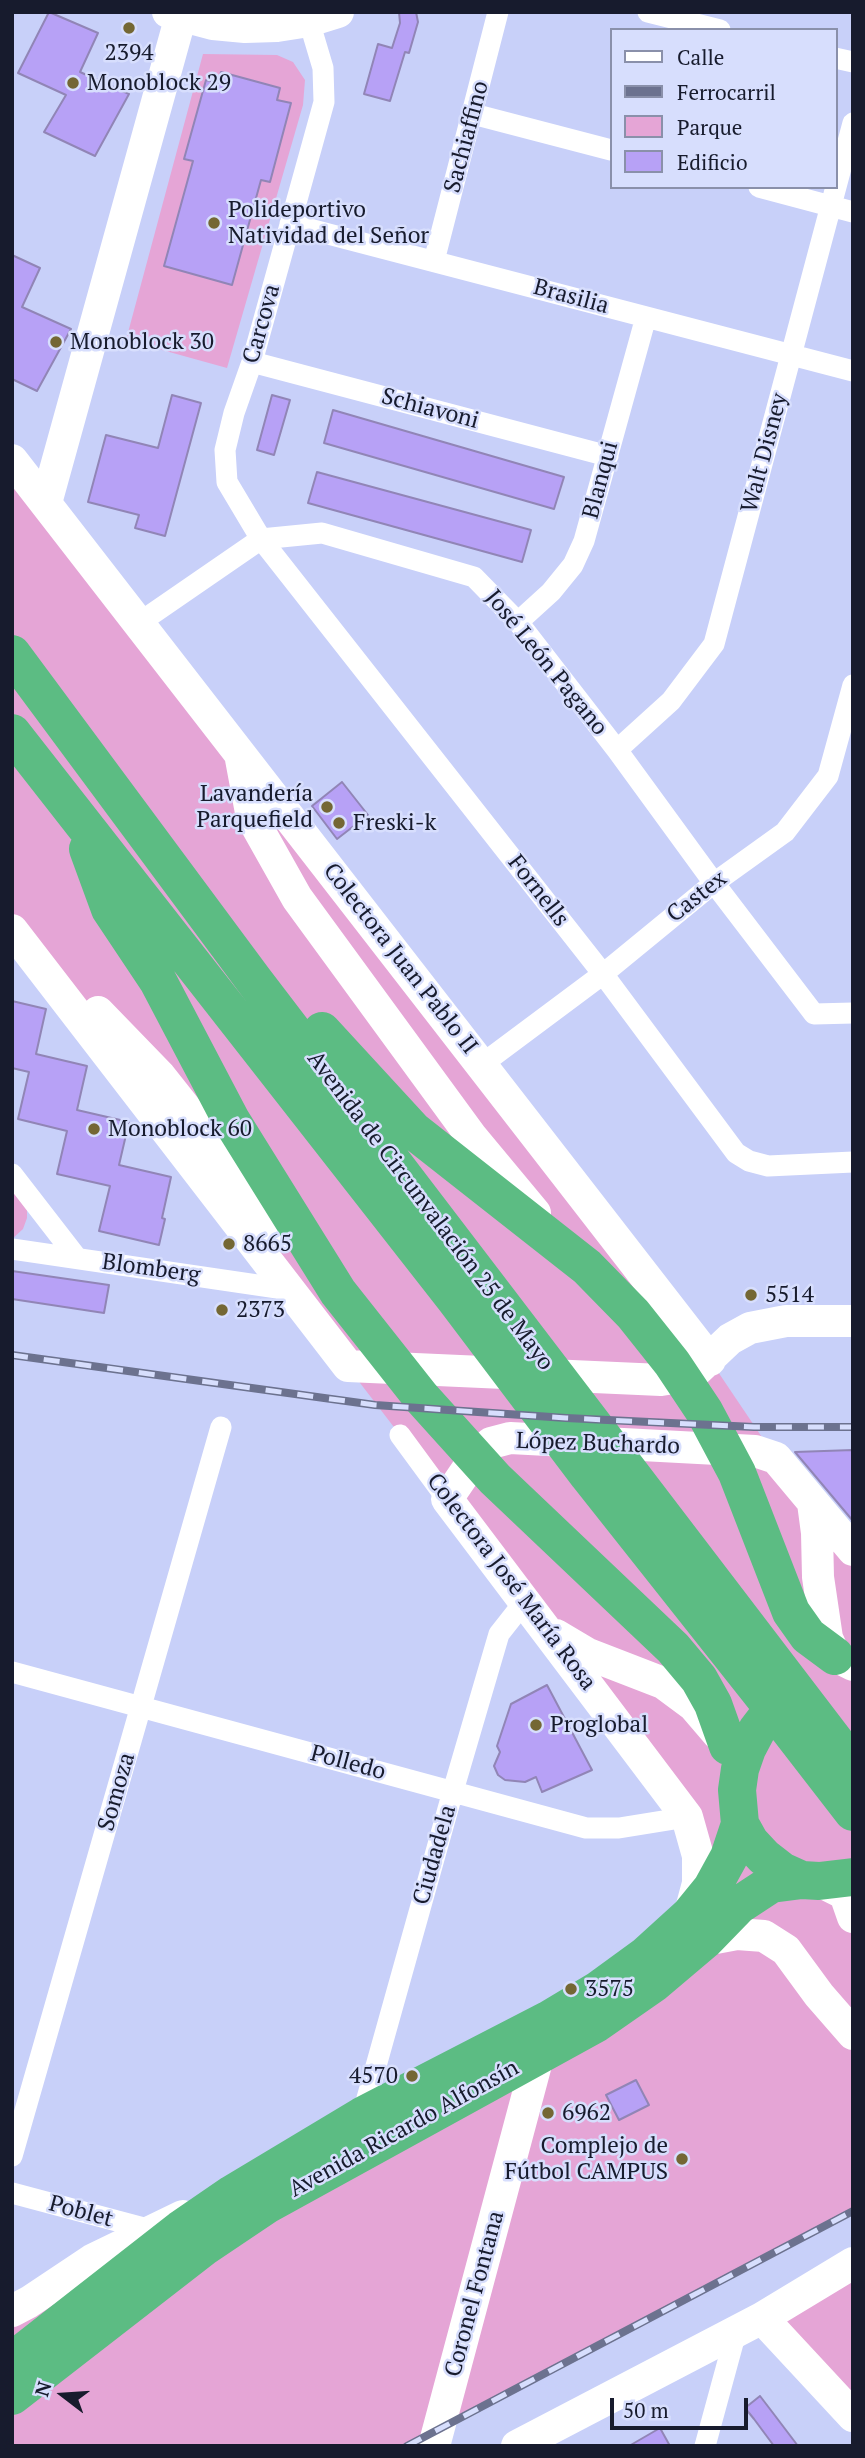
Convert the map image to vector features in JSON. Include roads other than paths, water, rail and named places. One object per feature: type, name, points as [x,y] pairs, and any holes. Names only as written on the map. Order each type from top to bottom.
[{"type":"highway","name":"Avenida de Circunvalación 25 de Mayo","points":[[12,654],[253,979],[634,1480],[779,1693],[853,1812]]},
{"type":"highway","name":"Avenida de Circunvalación 25 de Mayo","points":[[12,733],[455,1299],[588,1475],[779,1693],[853,1765]]},
{"type":"highway","points":[[75,815],[110,909],[158,981],[231,1119],[348,1306],[421,1397],[495,1479],[673,1648],[699,1678],[709,1695],[728,1745]]},
{"type":"highway","points":[[253,979],[316,1025],[367,1083],[414,1130],[587,1267],[634,1314],[672,1363],[704,1411],[737,1473],[792,1612],[807,1636],[847,1665]]},
{"type":"highway","name":"Avenida Ricardo Alfonsín","points":[[697,1928],[712,1888],[729,1857],[738,1807],[740,1769],[757,1730],[785,1698],[847,1665]]},
{"type":"highway","points":[[738,1807],[750,1842],[764,1857],[782,1871],[837,1891]]},
{"type":"highway","name":"Avenida Ricardo Alfonsín","points":[[12,2396],[204,2247],[268,2204],[543,2038],[598,1990],[646,1955],[739,1905],[771,1884],[837,1891]]},
{"type":"highway","name":"Avenida Ricardo Alfonsín","points":[[12,2361],[181,2229],[232,2194],[362,2116],[543,2038]]},
{"type":"main road","points":[[46,503],[177,14],[212,23],[245,27],[277,26],[323,16]]},
{"type":"main road","name":"Colectora Juan Pablo II","points":[[12,460],[710,1360]]},
{"type":"main road","points":[[240,752],[252,818],[297,898],[471,1136],[524,1200],[587,1267]]},
{"type":"main road","points":[[13,931],[87,1001],[160,1076],[298,1250],[348,1306]]},
{"type":"main road","points":[[13,931],[348,1366],[661,1380],[692,1375],[730,1339],[750,1328],[786,1321],[853,1321]]},
{"type":"main road","name":"López Buchardo","points":[[447,1499],[477,1455],[491,1443],[510,1438],[755,1451],[776,1458],[813,1503]]},
{"type":"main road","name":"Colectora José María Rosa","points":[[447,1499],[687,1816],[698,1856],[697,1928]]},
{"type":"main road","points":[[813,1503],[853,1550]]},
{"type":"main road","points":[[813,1503],[818,1577],[827,1637],[847,1665]]},
{"type":"main road","points":[[546,1629],[588,1654],[663,1683],[694,1706],[728,1745],[738,1807]]},
{"type":"main road","points":[[697,1928],[764,1936],[786,1950],[819,1995],[853,2034]]},
{"type":"main road","name":"Coronel Fontana","points":[[434,2446],[543,2038]]},
{"type":"main road","points":[[12,2311],[92,2260],[232,2194]]},
{"type":"main road","points":[[522,2445],[749,2325],[853,2263]]},
{"type":"main road","points":[[749,2325],[853,2416]]},
{"type":"street","name":"Sachiaffino","points":[[434,261],[498,12]]},
{"type":"street","points":[[648,12],[712,28]]},
{"type":"street","name":"Carcova","points":[[261,539],[227,482],[225,450],[233,413],[252,362],[324,102],[323,16]]},
{"type":"street","points":[[473,114],[610,150]]},
{"type":"street","name":"Walt Disney","points":[[837,183],[853,123]]},
{"type":"street","points":[[767,189],[853,212]]},
{"type":"street","name":"Walt Disney","points":[[617,750],[671,701],[714,644],[836,189]]},
{"type":"street","name":"Brasilia","points":[[290,224],[853,372]]},
{"type":"street","name":"Blanqui","points":[[518,622],[551,592],[573,565],[584,541],[646,317]]},
{"type":"street","name":"Schiavoni","points":[[252,362],[608,456]]},
{"type":"street","name":"José León Pagano","points":[[139,622],[261,539],[323,533],[474,577],[518,622],[814,1014],[853,1013]]},
{"type":"street","name":"Fornells","points":[[261,539],[603,974],[736,1153],[750,1161],[768,1166],[853,1162]]},
{"type":"street","name":"Castex","points":[[481,1065],[603,974],[713,883],[785,832],[828,776],[853,685]]},
{"type":"street","points":[[12,1174],[77,1258]]},
{"type":"street","name":"Blomberg","points":[[12,1249],[291,1290]]},
{"type":"street","name":"Somoza","points":[[12,2157],[221,1427]]},
{"type":"street","name":"Colectora José María Rosa","points":[[400,1435],[447,1499]]},
{"type":"street","name":"Ciudadela","points":[[362,2116],[499,1634],[525,1601]]},
{"type":"street","name":"Polledo","points":[[12,1672],[586,1828],[619,1828],[687,1816]]},
{"type":"street","name":"Poblet","points":[[12,2193],[151,2230]]},
{"type":"street","points":[[705,2446],[749,2325]]},
{"type":"railway","points":[[12,1355],[375,1405],[754,1427],[853,1427]]},
{"type":"railway","points":[[407,2446],[853,2211]]},
{"type":"place","name":"2394","points":[[129,28]]},
{"type":"place","name":"Monoblock 29","points":[[73,83]]},
{"type":"place","name":"Polideportivo Natividad del Señor","points":[[214,223]]},
{"type":"place","name":"Monoblock 30","points":[[56,342]]},
{"type":"place","name":"Lavandería Parquefield","points":[[327,807]]},
{"type":"place","name":"Freski-k","points":[[339,823]]},
{"type":"place","name":"Monoblock 60","points":[[94,1129]]},
{"type":"place","name":"8665","points":[[229,1244]]},
{"type":"place","name":"5514","points":[[751,1295]]},
{"type":"place","name":"2373","points":[[222,1310]]},
{"type":"place","name":"Proglobal","points":[[536,1725]]},
{"type":"place","name":"3575","points":[[571,1989]]},
{"type":"place","name":"4570","points":[[412,2076]]},
{"type":"place","name":"6962","points":[[548,2113]]},
{"type":"place","name":"Complejo de Fútbol CAMPUS","points":[[682,2159]]}]
